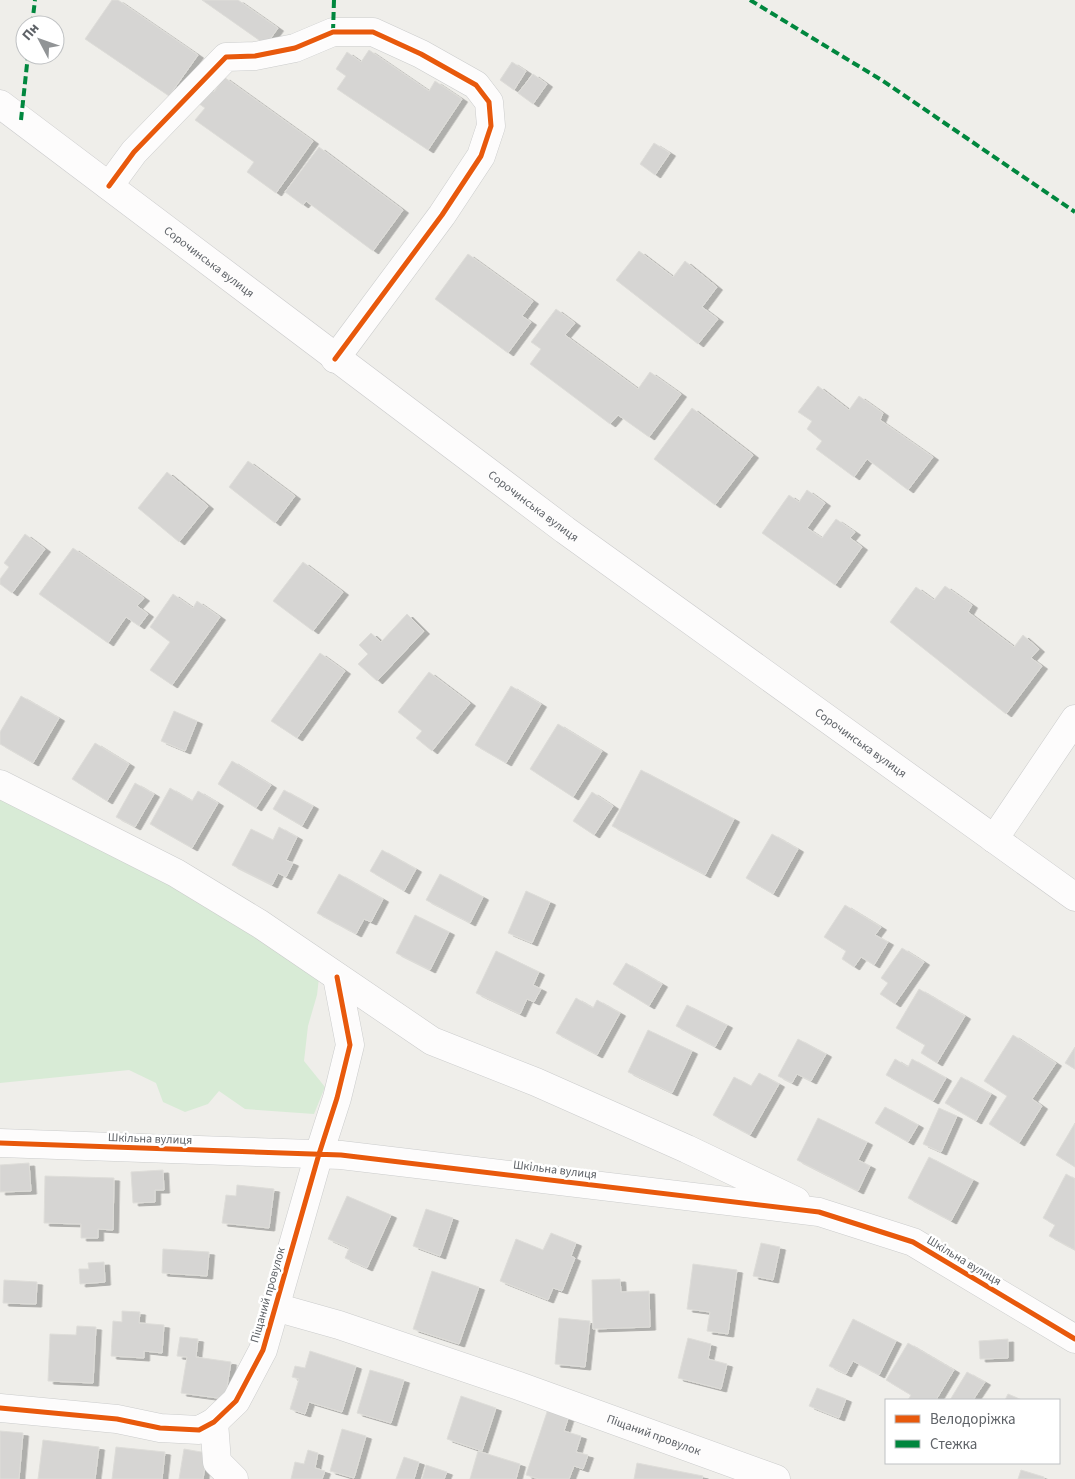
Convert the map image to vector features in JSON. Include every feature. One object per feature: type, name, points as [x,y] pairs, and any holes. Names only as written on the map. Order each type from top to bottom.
[{"type":"street","points":[[109,186],[134,152],[226,57],[255,56],[294,48],[333,32],[373,32],[422,54],[476,85],[489,102],[492,126],[481,156],[442,215],[335,359]]},
{"type":"street","name":"Сорочинська вулиця","points":[[0,104],[335,359],[565,530],[1075,897]]},
{"type":"street","points":[[994,839],[1075,719]]},
{"type":"street","name":"Шкільна вулиця","points":[[0,784],[176,873],[260,924],[432,1041],[545,1086],[688,1149],[819,1212],[913,1242],[1075,1339]]},
{"type":"street","name":"Піщаний провулок","points":[[0,1408],[117,1419],[160,1428],[199,1430],[214,1422],[236,1401],[263,1350],[337,1098],[350,1045],[337,977]]},
{"type":"street","name":"Шкільна вулиця","points":[[0,1143],[340,1155],[819,1212]]},
{"type":"street","name":"Піщаний провулок","points":[[275,1307],[339,1325],[519,1386],[776,1479]]},
{"type":"street","points":[[214,1422],[217,1462],[234,1479]]},
{"type":"green space","points":[[0,796],[97,841],[320,969],[317,995],[308,1026],[304,1061],[325,1087],[314,1114],[245,1109],[219,1091],[208,1104],[185,1112],[163,1102],[156,1083],[129,1070],[0,1083]]},
{"type":"building","points":[[112,0],[118,0],[198,55],[169,96],[85,39]]},
{"type":"building","points":[[202,0],[238,0],[278,28],[266,45]]},
{"type":"building","points":[[369,50],[429,91],[435,81],[462,99],[428,150],[337,89],[346,76],[336,69],[347,52],[361,62]]},
{"type":"building","points":[[512,62],[526,71],[514,90],[500,80]]},
{"type":"building","points":[[533,74],[547,84],[533,104],[518,93]]},
{"type":"building","points":[[224,77],[313,141],[276,193],[247,172],[254,162],[195,120],[205,108],[195,101],[206,86],[214,92]]},
{"type":"building","points":[[654,143],[670,153],[655,175],[640,164]]},
{"type":"building","points":[[319,147],[403,210],[373,251],[306,201],[303,205],[285,192]]},
{"type":"building","points":[[639,251],[673,277],[685,261],[717,287],[702,307],[718,319],[698,344],[616,280]]},
{"type":"building","points":[[468,254],[533,301],[522,316],[531,322],[508,353],[435,299]]},
{"type":"building","points":[[556,309],[575,323],[565,335],[638,389],[650,372],[681,394],[649,437],[618,415],[610,424],[530,364],[541,349],[531,342]]},
{"type":"building","points":[[818,386],[849,410],[859,396],[883,413],[880,420],[933,457],[908,490],[867,459],[854,477],[816,449],[822,441],[807,429],[812,421],[798,412]]},
{"type":"building","points":[[692,408],[753,455],[715,505],[654,459]]},
{"type":"building","points":[[248,461],[295,496],[275,523],[229,487]]},
{"type":"building","points":[[167,472],[208,506],[179,542],[138,508]]},
{"type":"building","points":[[807,490],[825,503],[807,528],[822,538],[836,519],[855,532],[850,538],[862,547],[835,585],[762,533],[789,495],[799,502]]},
{"type":"building","points":[[25,534],[45,549],[12,593],[0,584],[0,579],[9,567],[4,563]]},
{"type":"building","points":[[73,548],[144,598],[137,606],[148,614],[139,626],[126,617],[108,643],[39,594]]},
{"type":"building","points":[[303,562],[343,592],[313,631],[273,601]]},
{"type":"building","points":[[945,586],[972,605],[968,612],[1014,647],[1023,635],[1039,649],[1031,658],[1042,666],[1006,714],[890,622],[916,587],[934,600]]},
{"type":"building","points":[[173,594],[193,608],[197,601],[220,617],[172,685],[150,670],[170,642],[150,627]]},
{"type":"building","points":[[407,614],[424,631],[377,681],[358,664],[368,654],[359,645],[371,633],[381,642]]},
{"type":"building","points":[[320,653],[345,671],[297,738],[271,721]]},
{"type":"building","points":[[429,672],[470,703],[432,751],[416,738],[422,731],[398,712]]},
{"type":"building","points":[[511,686],[541,704],[506,763],[475,745]]},
{"type":"building","points":[[21,696],[59,718],[33,763],[0,744],[0,732]]},
{"type":"building","points":[[174,711],[197,721],[185,751],[161,741]]},
{"type":"building","points":[[558,724],[602,751],[573,797],[530,769]]},
{"type":"building","points":[[95,743],[129,764],[107,801],[72,779]]},
{"type":"building","points":[[232,761],[271,785],[256,808],[218,784]]},
{"type":"building","points":[[641,770],[734,819],[705,875],[612,826]]},
{"type":"building","points":[[135,783],[154,794],[135,827],[116,817]]},
{"type":"building","points":[[170,788],[192,801],[198,791],[218,803],[192,848],[150,824]]},
{"type":"building","points":[[284,790],[313,806],[302,826],[273,809]]},
{"type":"building","points":[[592,792],[613,806],[594,835],[573,821]]},
{"type":"building","points":[[279,827],[297,837],[286,860],[293,863],[286,877],[278,873],[272,885],[232,865],[251,829],[273,840]]},
{"type":"building","points":[[772,834],[798,849],[773,894],[746,878]]},
{"type":"building","points":[[382,850],[416,869],[404,891],[370,871]]},
{"type":"building","points":[[339,874],[383,899],[371,922],[364,919],[356,934],[317,913]]},
{"type":"building","points":[[440,874],[483,897],[470,923],[426,900]]},
{"type":"building","points":[[526,891],[550,902],[532,943],[508,933]]},
{"type":"building","points":[[845,905],[881,927],[875,935],[888,942],[874,965],[861,957],[854,967],[842,959],[846,951],[824,937]]},
{"type":"building","points":[[415,915],[449,932],[430,970],[396,953]]},
{"type":"building","points":[[902,948],[924,962],[895,1004],[880,994],[888,983],[881,978]]},
{"type":"building","points":[[496,951],[539,972],[533,985],[541,989],[534,1002],[527,999],[520,1014],[476,993]]},
{"type":"building","points":[[626,963],[662,984],[649,1006],[613,984]]},
{"type":"building","points":[[919,989],[965,1016],[937,1063],[921,1053],[925,1045],[896,1028]]},
{"type":"building","points":[[576,998],[593,1008],[597,1000],[620,1013],[597,1055],[556,1033]]},
{"type":"building","points":[[687,1005],[727,1025],[715,1047],[676,1026]]},
{"type":"building","points":[[648,1030],[692,1051],[672,1093],[628,1072]]},
{"type":"building","points":[[1013,1035],[1056,1063],[1032,1099],[1042,1106],[1019,1143],[989,1124],[1007,1096],[984,1081]]},
{"type":"building","points":[[798,1039],[826,1054],[811,1081],[797,1074],[792,1083],[778,1076]]},
{"type":"building","points":[[1075,1047],[1075,1069],[1065,1063]]},
{"type":"building","points":[[895,1059],[908,1067],[912,1059],[946,1078],[933,1101],[886,1075]]},
{"type":"building","points":[[759,1073],[779,1084],[750,1135],[713,1115],[734,1077],[751,1086]]},
{"type":"building","points":[[961,1077],[991,1094],[976,1121],[945,1103]]},
{"type":"building","points":[[885,1107],[918,1125],[908,1142],[875,1123]]},
{"type":"building","points":[[939,1108],[957,1116],[941,1152],[923,1144]]},
{"type":"building","points":[[818,1118],[867,1142],[858,1160],[870,1166],[858,1191],[797,1160]]},
{"type":"building","points":[[1075,1123],[1075,1167],[1056,1155]]},
{"type":"building","points":[[929,1157],[973,1180],[951,1221],[908,1198]]},
{"type":"building","points":[[29,1163],[31,1191],[0,1192],[0,1165]]},
{"type":"building","points":[[163,1170],[164,1190],[155,1190],[155,1202],[133,1203],[131,1172]]},
{"type":"building","points":[[1066,1174],[1075,1179],[1075,1250],[1049,1236],[1055,1225],[1043,1218]]},
{"type":"building","points":[[45,1176],[114,1178],[113,1230],[98,1229],[98,1238],[81,1238],[81,1224],[44,1223]]},
{"type":"building","points":[[237,1185],[274,1189],[269,1228],[222,1223],[226,1195],[236,1196]]},
{"type":"building","points":[[347,1196],[391,1215],[367,1268],[345,1258],[349,1248],[328,1239]]},
{"type":"building","points":[[426,1209],[453,1218],[440,1256],[413,1246]]},
{"type":"building","points":[[551,1233],[576,1243],[571,1256],[575,1258],[562,1291],[553,1288],[548,1300],[500,1281],[516,1239],[543,1250]]},
{"type":"building","points":[[761,1243],[780,1247],[773,1280],[753,1276]]},
{"type":"building","points":[[163,1249],[209,1252],[207,1276],[162,1273]]},
{"type":"building","points":[[104,1262],[105,1282],[80,1284],[79,1269],[89,1269],[88,1263]]},
{"type":"building","points":[[693,1264],[737,1270],[728,1334],[707,1331],[710,1312],[687,1309]]},
{"type":"building","points":[[432,1271],[479,1287],[459,1344],[413,1329]]},
{"type":"building","points":[[620,1279],[621,1292],[649,1291],[650,1327],[593,1329],[592,1280]]},
{"type":"building","points":[[4,1280],[37,1282],[36,1304],[3,1303]]},
{"type":"building","points":[[122,1311],[140,1312],[139,1323],[164,1325],[162,1353],[144,1351],[144,1358],[111,1356],[113,1321],[122,1322]]},
{"type":"building","points":[[559,1318],[590,1321],[585,1367],[555,1364]]},
{"type":"building","points":[[853,1319],[896,1341],[879,1375],[853,1361],[846,1374],[829,1366]]},
{"type":"building","points":[[77,1326],[96,1327],[93,1383],[48,1381],[50,1334],[76,1335]]},
{"type":"building","points":[[180,1337],[198,1339],[196,1357],[231,1362],[225,1399],[181,1393],[187,1357],[177,1356]]},
{"type":"building","points":[[688,1338],[711,1344],[708,1359],[727,1364],[721,1389],[678,1378]]},
{"type":"building","points":[[1008,1339],[1008,1358],[980,1359],[979,1341]]},
{"type":"building","points":[[908,1343],[954,1370],[937,1399],[909,1399],[911,1395],[886,1380]]},
{"type":"building","points":[[310,1351],[356,1366],[342,1412],[309,1402],[305,1414],[290,1409],[299,1379],[292,1377],[295,1366],[305,1368]]},
{"type":"building","points":[[370,1370],[404,1380],[391,1423],[357,1413]]},
{"type":"building","points":[[967,1372],[985,1382],[974,1399],[951,1399]]},
{"type":"building","points":[[817,1388],[846,1399],[839,1418],[809,1406]]},
{"type":"building","points":[[1008,1394],[1020,1399],[1006,1399]]},
{"type":"building","points":[[461,1396],[496,1408],[482,1451],[447,1439]]},
{"type":"building","points":[[548,1409],[569,1416],[564,1431],[581,1436],[576,1452],[588,1455],[583,1469],[574,1466],[569,1479],[539,1479],[526,1475]]},
{"type":"building","points":[[342,1429],[366,1436],[354,1478],[330,1471]]},
{"type":"building","points":[[0,1431],[23,1433],[19,1479],[0,1479]]},
{"type":"building","points":[[43,1440],[99,1447],[95,1479],[38,1479]]},
{"type":"building","points":[[116,1447],[165,1452],[162,1479],[112,1479]]},
{"type":"building","points":[[184,1449],[207,1453],[203,1479],[179,1479]]},
{"type":"building","points":[[308,1450],[318,1453],[315,1468],[325,1471],[322,1479],[291,1479],[295,1462],[304,1464]]},
{"type":"building","points":[[478,1451],[520,1464],[516,1479],[470,1479]]},
{"type":"building","points":[[404,1457],[419,1462],[414,1479],[396,1479]]},
{"type":"building","points":[[637,1463],[703,1476],[702,1479],[634,1479]]},
{"type":"building","points":[[426,1465],[447,1472],[444,1479],[422,1479]]},
{"type":"building","points":[[1021,1470],[1044,1477],[1044,1479],[1018,1479]]},
{"type":"marked path","points":[[33,15],[35,0]]},
{"type":"marked path","points":[[333,32],[334,0]]},
{"type":"marked path","points":[[750,0],[883,81],[1075,212]]},
{"type":"marked path","points":[[21,120],[27,65]]},
{"type":"cycle path","points":[[109,186],[134,152],[226,57],[255,56],[295,48],[333,32],[373,32],[421,54],[476,85],[489,102],[491,126],[481,156],[442,215],[335,359]]},
{"type":"cycle path","points":[[0,1408],[117,1419],[160,1428],[199,1430],[214,1422],[236,1401],[263,1350],[337,1098],[350,1045],[337,977]]},
{"type":"cycle path","points":[[0,1143],[341,1155],[819,1212],[913,1242],[1075,1339]]}]
